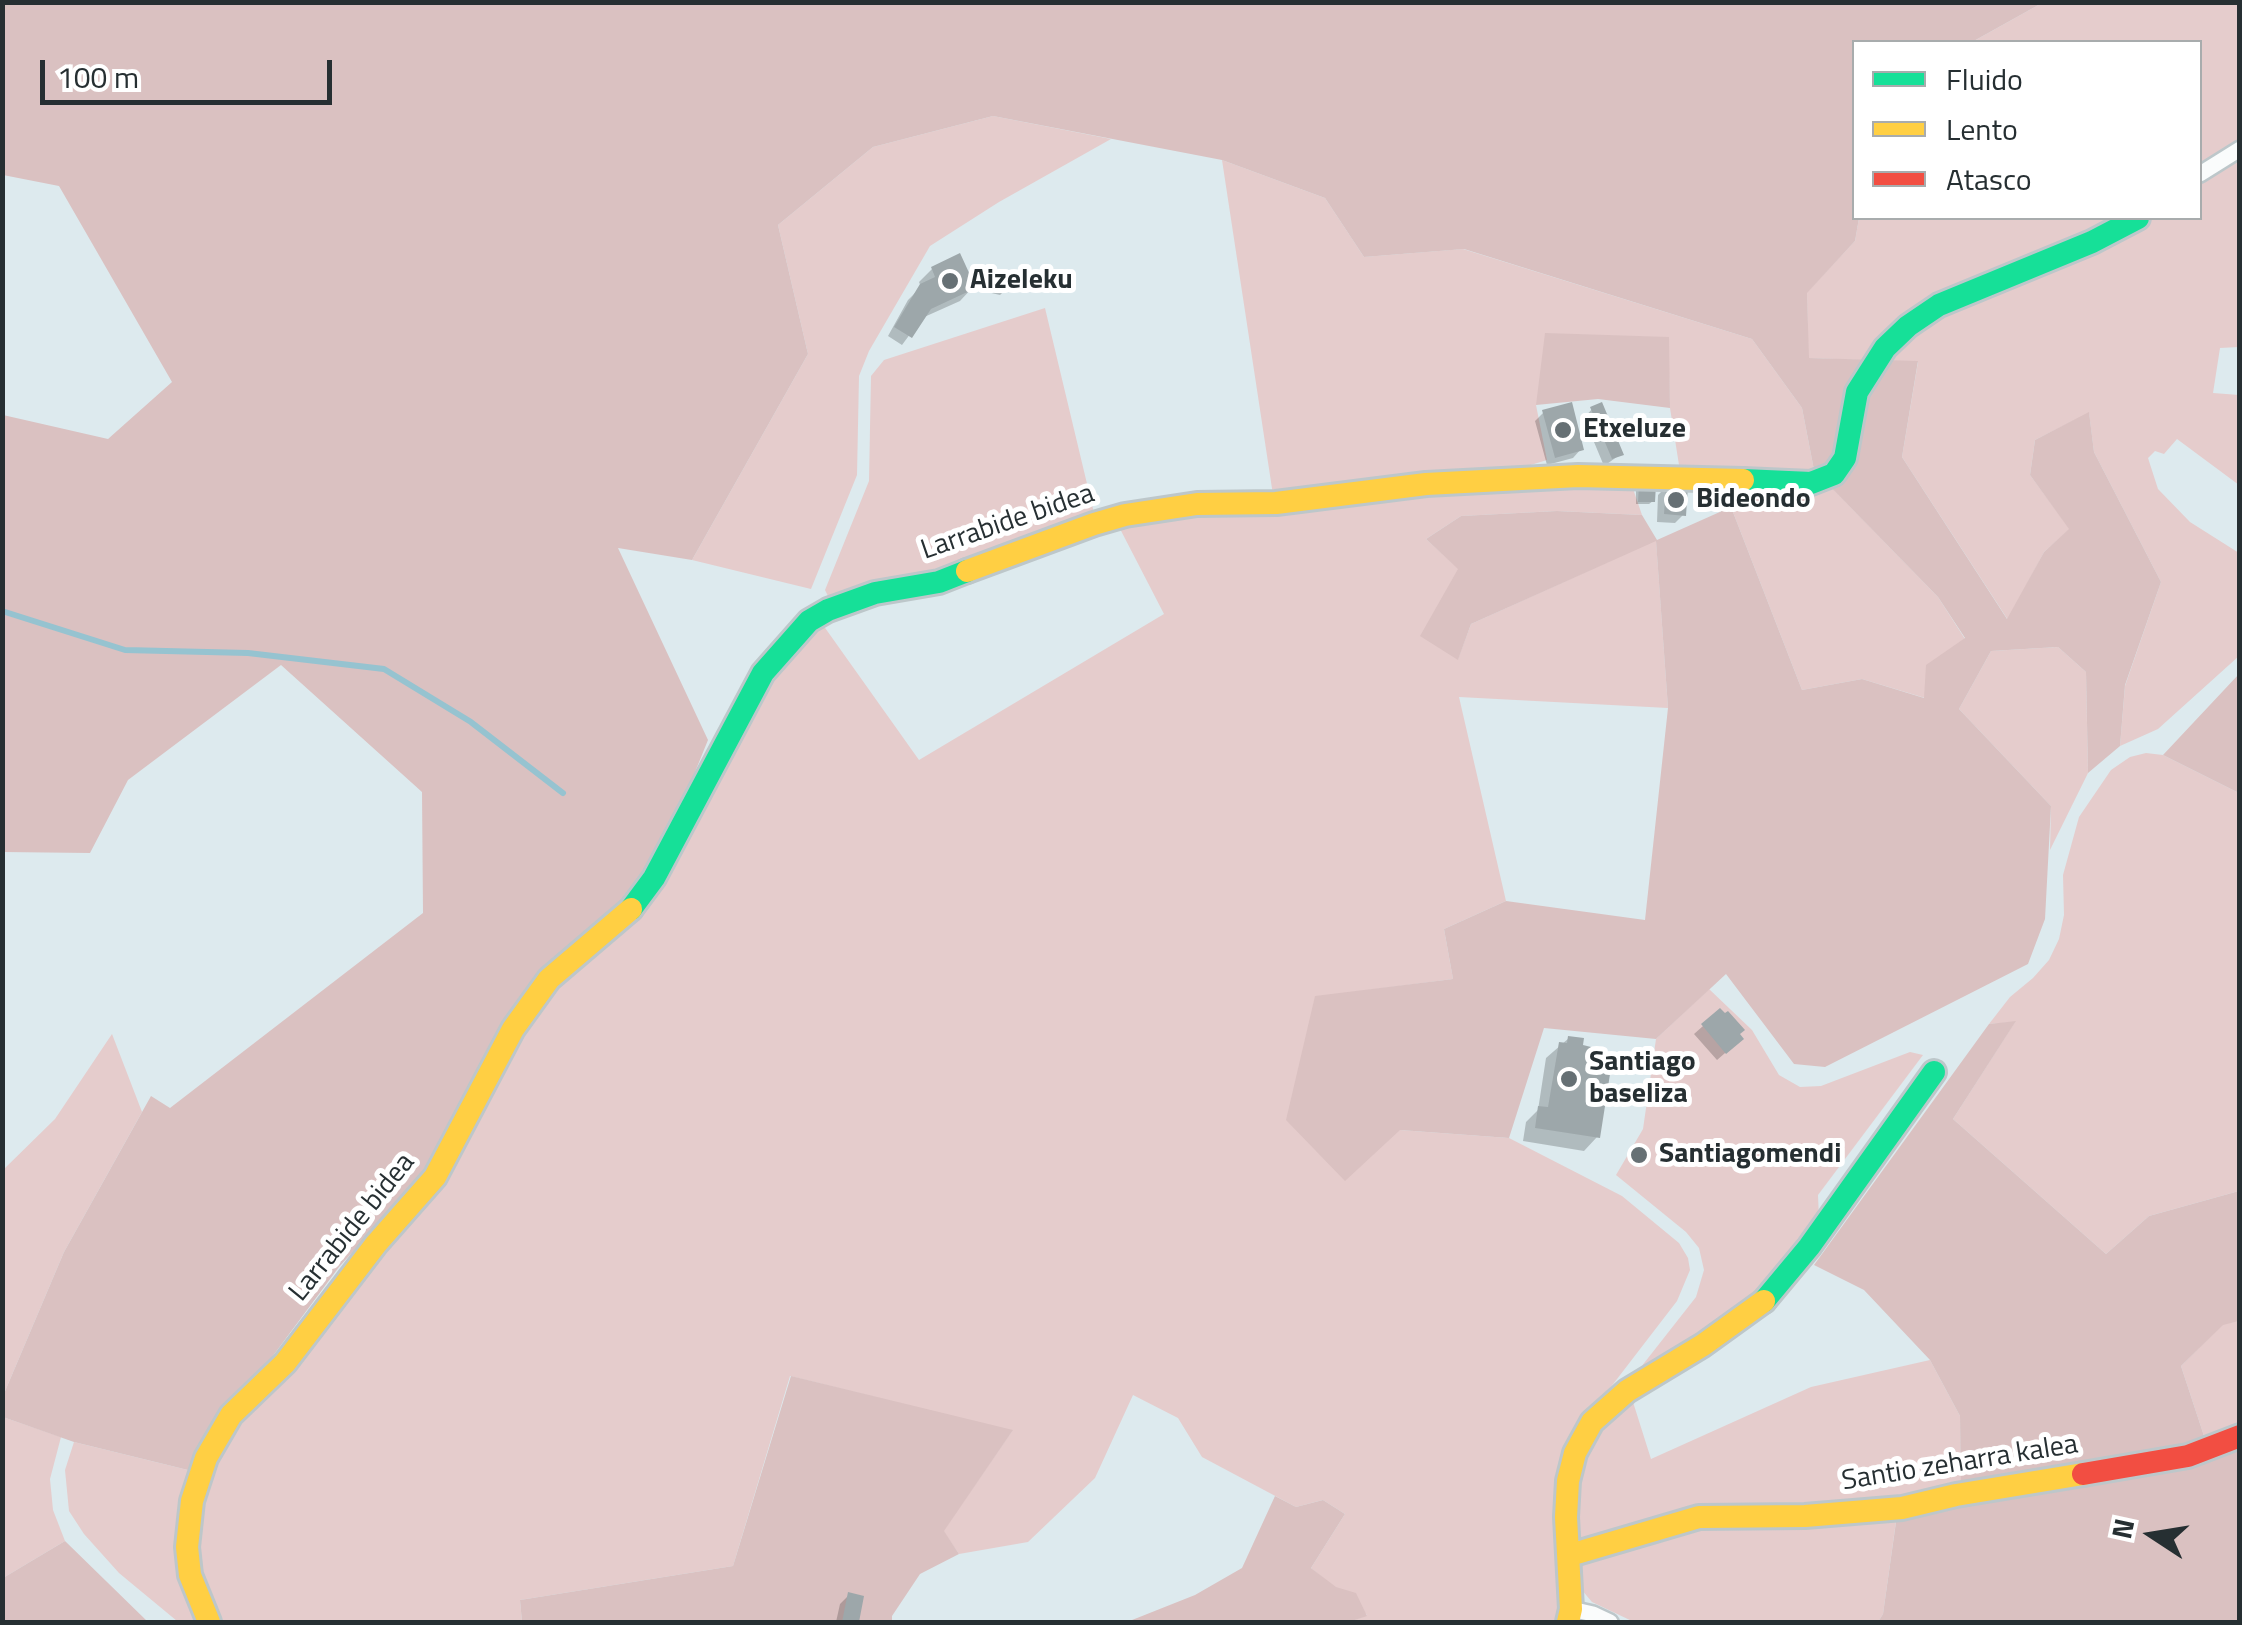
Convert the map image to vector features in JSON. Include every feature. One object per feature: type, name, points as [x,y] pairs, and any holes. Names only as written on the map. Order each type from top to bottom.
[{"type":"street","points":[[2202,173],[2239,149]]},
{"type":"street","name":"Larrabide bidea","points":[[209,1622],[190,1575],[187,1548],[192,1501],[206,1458],[231,1415],[285,1363],[376,1244],[428,1188],[513,1029],[549,979],[626,914],[654,878],[762,673],[809,621],[875,593],[939,582],[1094,524],[1197,504],[1276,503],[1426,484],[1578,476],[1812,483],[1834,474],[1845,458],[1857,392],[1885,348],[1908,326],[1940,305],[2092,242],[2134,220]]},
{"type":"street","points":[[1610,1622],[1592,1614],[1570,1616],[1568,1481],[1575,1453],[1592,1422],[1627,1391],[1759,1306],[1809,1247],[1934,1072]]},
{"type":"street","name":"Santio zeharra kalea","points":[[1570,1555],[1699,1517],[1805,1516],[1902,1508],[2188,1456],[2240,1436]]},
{"type":"shaded area","points":[[3,3],[2042,3],[1976,40],[1852,40],[1852,220],[1859,220],[1855,241],[1807,293],[1809,358],[1918,361],[1902,457],[2007,619],[2044,552],[2069,529],[2030,475],[2035,440],[2089,412],[2094,452],[2161,582],[2125,685],[2120,746],[2088,773],[2086,672],[2058,647],[1991,651],[1959,709],[2051,806],[2045,919],[2028,964],[1825,1067],[1794,1064],[1726,974],[1656,1039],[1544,1028],[1509,1138],[1400,1130],[1345,1181],[1286,1120],[1315,996],[1453,979],[1444,929],[1506,901],[1645,920],[1668,708],[1656,541],[1471,624],[1458,660],[1420,636],[1458,569],[1426,539],[1461,516],[1557,511],[1642,515],[1657,540],[1731,507],[1802,690],[1862,679],[1924,698],[1926,665],[1965,638],[1938,597],[1814,470],[1802,408],[1752,339],[1464,249],[1364,257],[1325,198],[1222,160],[993,116],[873,147],[778,225],[808,354],[692,560],[618,548],[708,740],[669,836],[620,906],[535,976],[429,1168],[339,1267],[188,1470],[74,1442],[3,1417],[3,1396],[64,1252],[151,1096],[170,1108],[423,913],[422,792],[281,665],[128,780],[90,853],[3,852],[3,415],[108,439],[172,382],[59,186],[3,175]]},
{"type":"shaded area","points":[[2042,3],[2239,3],[2239,347],[2220,348],[2213,393],[2239,395],[2239,485],[2177,439],[2164,454],[2155,451],[2148,458],[2158,489],[2190,522],[2239,553],[2239,656],[2158,729],[2120,746],[2125,686],[2161,582],[2094,452],[2089,413],[2035,440],[2030,475],[2070,529],[2044,552],[2008,620],[1902,457],[1918,362],[1808,358],[1807,292],[1855,241],[1859,220],[2202,220],[2202,40],[1976,40]]},
{"type":"shaded area","points":[[993,116],[1111,139],[930,246],[869,351],[859,376],[857,475],[811,589],[692,560],[808,354],[778,225],[873,147]]},
{"type":"shaded area","points":[[1222,160],[1325,198],[1364,257],[1463,249],[1752,339],[1802,408],[1814,470],[1775,474],[1679,465],[1670,408],[1668,338],[1536,405],[1547,460],[1511,471],[1273,495]]},
{"type":"shaded area","points":[[1045,308],[1094,513],[938,574],[830,600],[825,590],[869,481],[871,376],[884,360]]},
{"type":"shaded area","points":[[1545,333],[1669,337],[1670,408],[1598,399],[1536,405]]},
{"type":"shaded area","points":[[1630,480],[1642,515],[1557,511],[1461,516],[1426,539],[1458,568],[1458,659],[1471,624],[1656,540],[1668,708],[1459,697],[1506,901],[1444,929],[1453,979],[1315,997],[1400,1130],[1509,1138],[1622,1196],[1679,1243],[1688,1258],[1690,1270],[1677,1301],[1587,1418],[1562,1622],[1349,1622],[1367,1615],[1311,1568],[1345,1514],[1323,1500],[1296,1507],[1202,1457],[1178,1418],[1133,1395],[1095,1478],[1028,1542],[959,1554],[943,1531],[1012,1431],[790,1376],[733,1566],[520,1600],[522,1622],[219,1622],[202,1585],[195,1545],[199,1500],[226,1434],[288,1368],[533,1009],[611,936],[792,647],[823,625],[919,760],[1164,614],[1117,523],[1438,488]]},
{"type":"shaded area","points":[[1717,483],[1830,486],[1938,597],[1965,639],[1925,698],[1862,679],[1802,690],[1731,507]]},
{"type":"shaded area","points":[[2058,647],[2086,672],[2088,773],[2050,850],[2051,806],[1959,709],[1991,651]]},
{"type":"shaded area","points":[[2239,674],[2239,793],[2163,755]]},
{"type":"shaded area","points":[[2146,753],[2163,755],[2239,793],[2239,1191],[2149,1216],[2106,1254],[1953,1119],[2015,1022],[1989,1024],[2010,997],[2049,960],[2059,939],[2064,915],[2063,875],[2079,817],[2111,770],[2130,757]]},
{"type":"shaded area","points":[[1709,989],[1752,1030],[1779,1075],[1800,1087],[1821,1086],[1910,1052],[1923,1055],[1818,1195],[1819,1218],[1757,1297],[1630,1381],[1696,1297],[1704,1270],[1699,1248],[1686,1232],[1616,1175],[1643,1129],[1656,1039]]},
{"type":"shaded area","points":[[2016,1021],[1953,1119],[2106,1254],[2149,1216],[2239,1191],[2239,1321],[2223,1325],[2181,1366],[2205,1439],[2239,1439],[2239,1622],[1878,1622],[1883,1614],[1897,1515],[1961,1500],[1960,1416],[1930,1360],[1864,1290],[1814,1265],[1989,1024]]},
{"type":"shaded area","points":[[112,1034],[142,1112],[64,1252],[3,1396],[3,1170],[55,1119]]},
{"type":"shaded area","points":[[2239,1321],[2239,1423],[2205,1439],[2181,1366],[2223,1324]]},
{"type":"shaded area","points":[[1930,1360],[1960,1416],[1961,1484],[1899,1500],[1883,1614],[1878,1622],[1634,1622],[1592,1602],[1581,1589],[1575,1496],[1582,1455],[1600,1427],[1633,1402],[1651,1459],[1811,1387]]},
{"type":"shaded area","points":[[791,1376],[1013,1430],[944,1531],[959,1554],[920,1574],[892,1616],[892,1622],[522,1622],[520,1600],[733,1566]]},
{"type":"shaded area","points":[[3,1417],[61,1437],[50,1479],[53,1510],[65,1541],[3,1578]]},
{"type":"shaded area","points":[[74,1442],[188,1470],[179,1535],[202,1622],[177,1621],[119,1573],[84,1534],[69,1511],[65,1470]]},
{"type":"shaded area","points":[[1275,1496],[1296,1507],[1323,1500],[1345,1514],[1311,1568],[1336,1587],[1356,1593],[1367,1616],[1349,1622],[1127,1622],[1195,1595],[1242,1568]]},
{"type":"shaded area","points":[[65,1541],[148,1622],[3,1622],[3,1578]]},
{"type":"building","name":"Aizeleku","points":[[960,253],[976,288],[931,309],[912,338],[894,327],[920,284],[935,277],[931,267]]},
{"type":"building","points":[[992,275],[1009,279],[1005,293],[989,289]]},
{"type":"building","name":"Etxeluze","points":[[1572,402],[1584,450],[1555,458],[1542,410]]},
{"type":"building","points":[[1602,402],[1624,455],[1612,459],[1590,407]]},
{"type":"building","points":[[1639,483],[1656,484],[1655,502],[1638,502]]},
{"type":"building","name":"Bideondo","points":[[1666,484],[1688,485],[1686,516],[1664,514]]},
{"type":"building","points":[[1720,1008],[1728,1011],[1745,1030],[1740,1034],[1744,1039],[1726,1054],[1701,1024]]},
{"type":"building","name":"Santiago baseliza","points":[[1568,1036],[1584,1038],[1583,1045],[1591,1047],[1590,1052],[1613,1055],[1600,1138],[1535,1128],[1538,1106],[1548,1107],[1559,1042],[1567,1043]]},
{"type":"building","points":[[848,1592],[864,1596],[859,1622],[842,1622]]},
{"type":"waterway","points":[[2,611],[125,650],[248,653],[384,669],[471,722],[563,793]]},
{"type":"traffic: fast","points":[[1743,480],[1811,483],[1834,474],[1845,458],[1857,392],[1885,348],[1908,326],[1939,305],[2092,242],[2134,220]]},
{"type":"traffic: fast","points":[[631,909],[654,878],[763,673],[809,621],[875,593],[939,582],[967,571]]},
{"type":"traffic: fast","points":[[1764,1301],[1809,1247],[1934,1072]]},
{"type":"traffic: slow","points":[[967,571],[1094,524],[1197,504],[1276,503],[1426,484],[1578,476],[1743,480]]},
{"type":"traffic: slow","points":[[209,1622],[190,1575],[187,1547],[192,1501],[206,1458],[231,1415],[285,1363],[376,1244],[435,1177],[513,1029],[549,979],[631,909]]},
{"type":"traffic: slow","points":[[1568,1622],[1568,1481],[1575,1453],[1592,1422],[1627,1391],[1703,1345],[1764,1301]]},
{"type":"traffic: slow","points":[[1570,1555],[1699,1517],[1805,1516],[1902,1508],[2083,1474]]},
{"type":"traffic: jam","points":[[2083,1474],[2188,1456],[2240,1436]]},
{"type":"place","name":"Aizeleku","points":[[950,281]]},
{"type":"place","name":"Etxeluze","points":[[1563,430]]},
{"type":"place","name":"Bideondo","points":[[1676,500]]},
{"type":"place","name":"Santiago baseliza","points":[[1569,1079]]},
{"type":"place","name":"Santiagomendi","points":[[1639,1155]]}]
